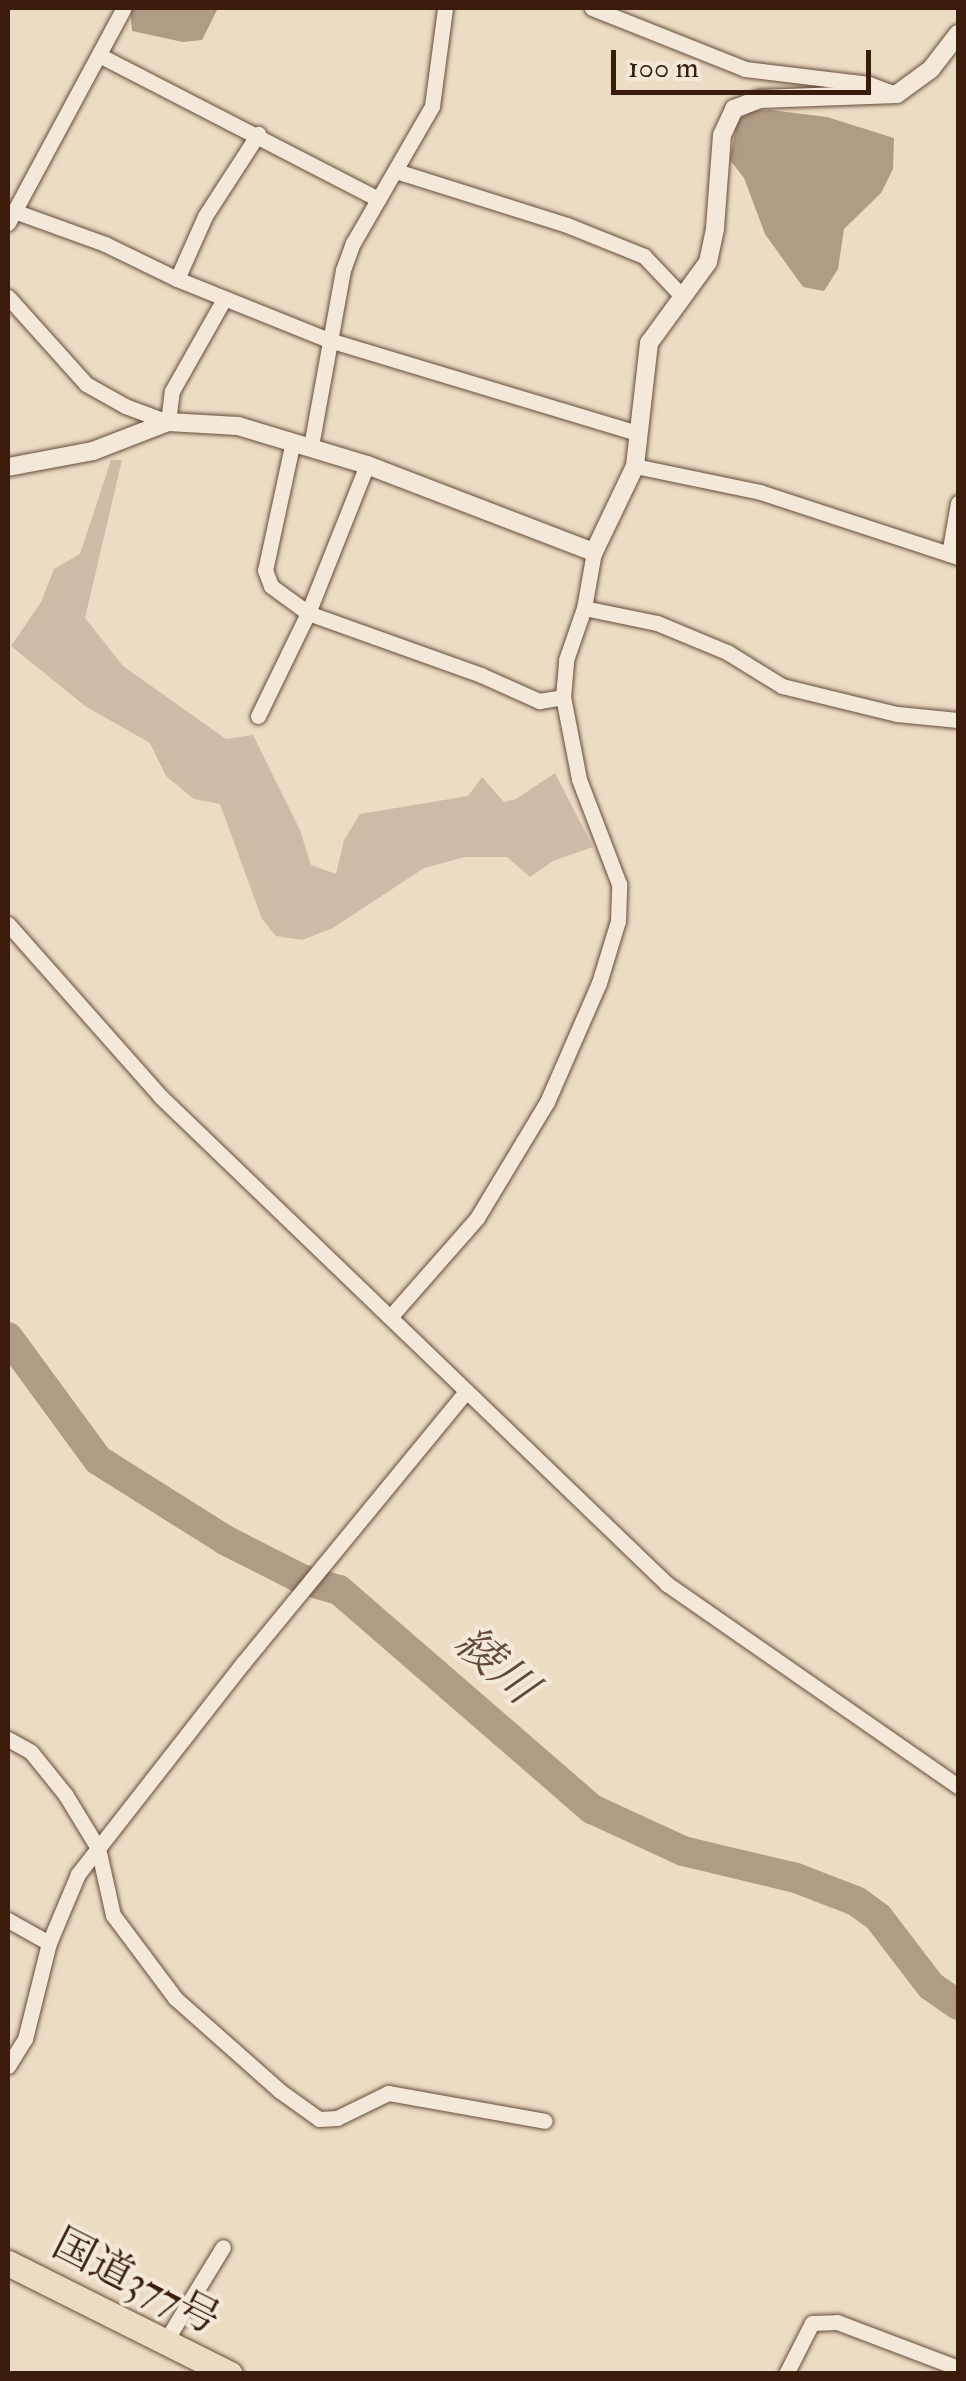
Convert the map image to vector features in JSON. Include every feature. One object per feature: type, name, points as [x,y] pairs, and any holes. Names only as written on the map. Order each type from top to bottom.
[{"type":"highway","name":"国道377号","points":[[8,2263],[230,2374]]},
{"type":"street","points":[[124,8],[11,217],[106,244],[177,280],[329,340],[638,434]]},
{"type":"street","points":[[445,8],[432,106],[378,199],[343,270],[302,444],[265,570],[272,586],[308,614],[481,675],[538,701],[563,696]]},
{"type":"street","points":[[592,8],[745,69],[869,84],[897,94]]},
{"type":"street","points":[[391,1316],[477,1218],[547,1102],[598,982],[618,921],[619,884],[579,779],[563,696],[566,660],[584,608],[594,552],[635,466],[649,343],[708,262],[716,228],[722,135],[734,108],[760,99],[897,94],[932,69],[958,34]]},
{"type":"street","points":[[101,56],[378,199]]},
{"type":"street","points":[[177,280],[205,216],[258,134]]},
{"type":"street","points":[[396,171],[568,225],[644,256],[682,296]]},
{"type":"street","points":[[8,296],[86,384],[168,422],[238,426],[302,444],[594,552]]},
{"type":"street","points":[[168,422],[172,390],[224,299]]},
{"type":"street","points":[[8,466],[93,451],[168,422]]},
{"type":"street","points":[[258,716],[308,614],[367,465]]},
{"type":"street","points":[[635,466],[760,492],[954,555],[958,503]]},
{"type":"street","points":[[584,608],[657,623],[727,652],[782,686],[898,714],[958,720]]},
{"type":"street","points":[[8,924],[160,1096],[667,1584],[958,1786]]},
{"type":"street","points":[[8,2066],[25,2039],[49,1944],[78,1874],[243,1663],[465,1392]]},
{"type":"street","points":[[8,1739],[30,1752],[64,1794],[98,1848],[112,1915],[175,1998],[280,2091],[319,2119],[337,2118],[388,2093],[544,2121]]},
{"type":"street","points":[[8,1920],[49,1944]]},
{"type":"street","points":[[165,2342],[224,2247]]},
{"type":"street","points":[[786,2374],[812,2324],[837,2322],[958,2368]]},
{"type":"shaded area","points":[[130,8],[218,8],[202,40],[183,42],[132,31]]},
{"type":"shaded area","points":[[751,111],[827,117],[894,138],[893,169],[881,193],[844,229],[838,269],[824,291],[803,287],[765,234],[744,178],[730,160],[737,121]]},
{"type":"shaded area","points":[[111,460],[122,460],[85,618],[123,666],[226,739],[253,735],[300,830],[311,865],[336,874],[344,840],[360,814],[468,796],[482,777],[504,802],[516,799],[555,773],[593,847],[553,861],[530,877],[507,857],[465,857],[424,868],[333,928],[302,940],[276,936],[262,919],[220,804],[194,799],[166,776],[150,743],[85,706],[11,646],[41,602],[54,569],[80,554]]},
{"type":"waterway","name":"綾川","points":[[8,1337],[98,1460],[225,1540],[304,1580],[339,1590],[592,1809],[683,1851],[796,1878],[856,1901],[878,1917],[931,1986],[958,2005]]}]
